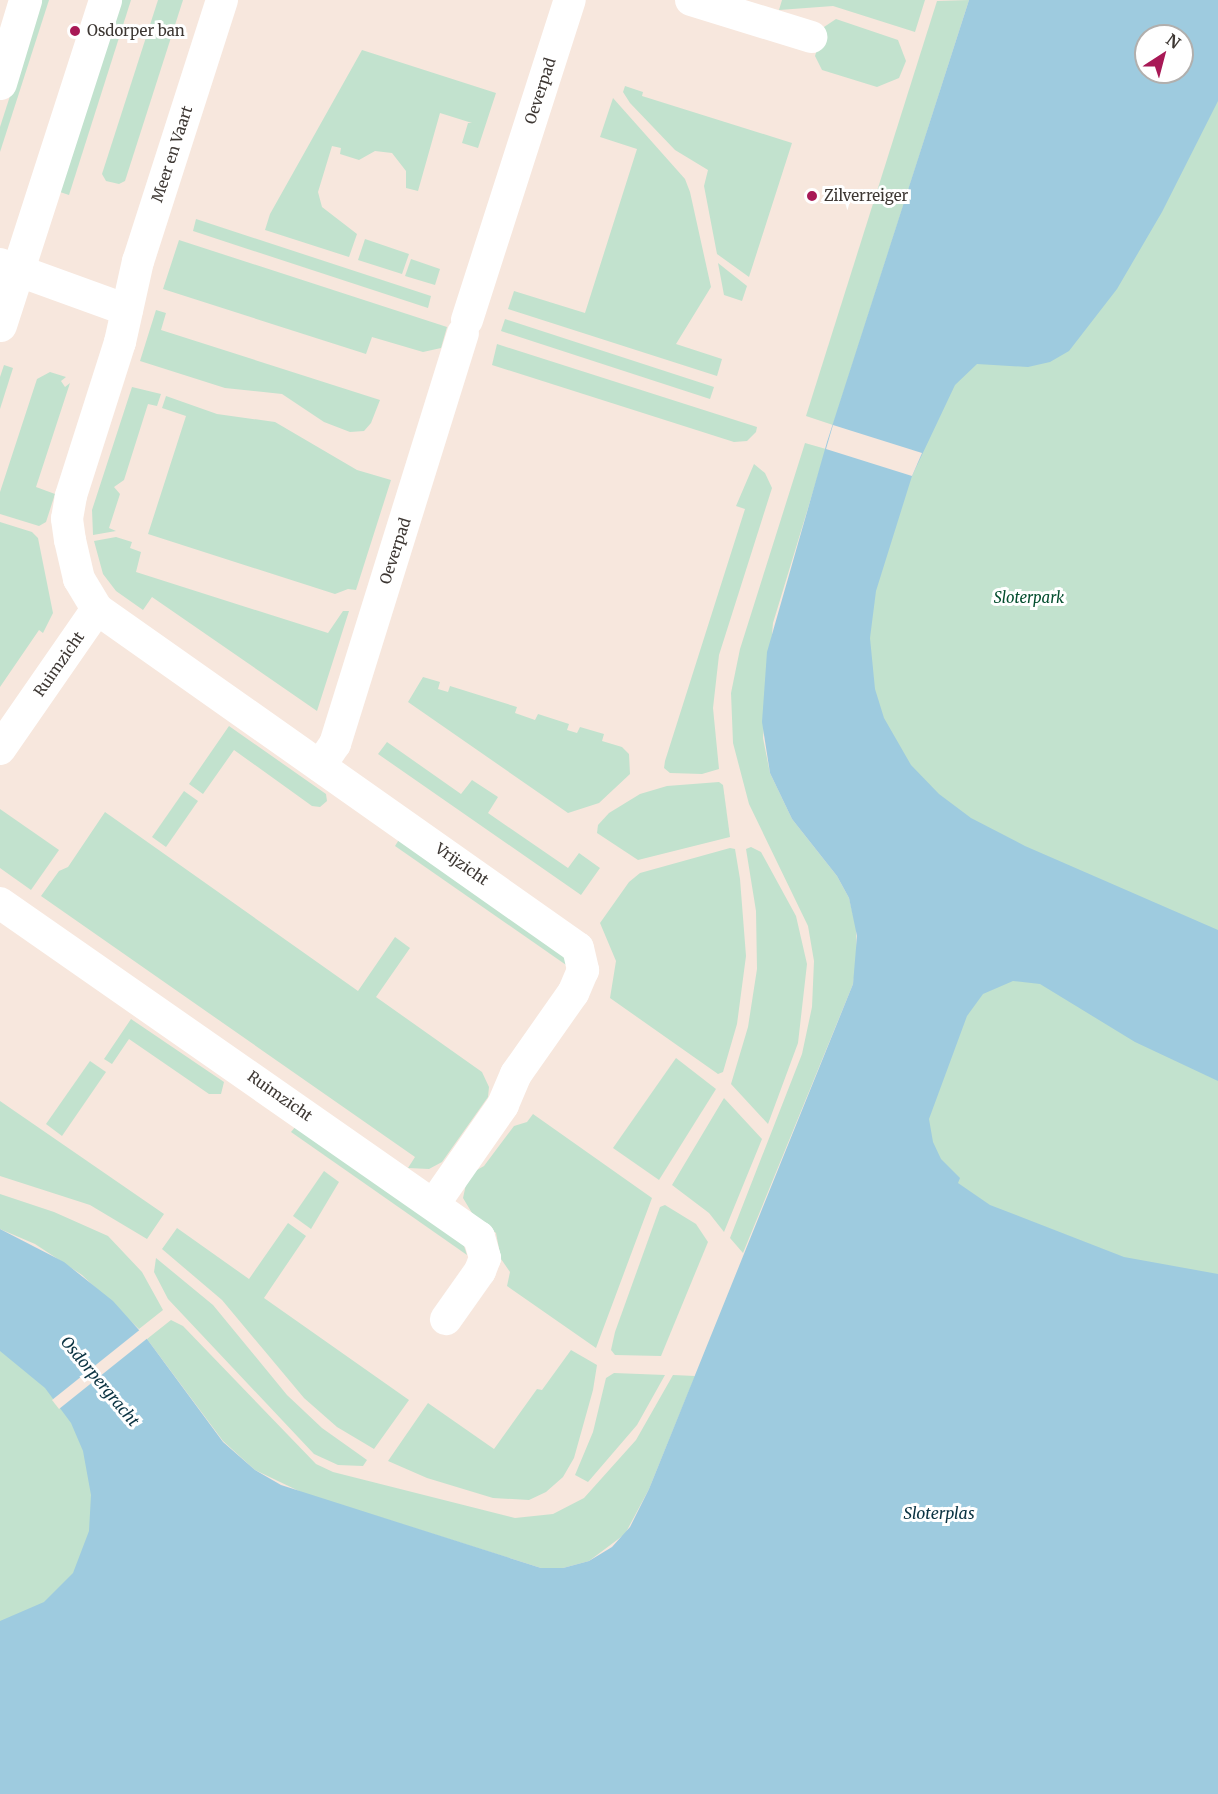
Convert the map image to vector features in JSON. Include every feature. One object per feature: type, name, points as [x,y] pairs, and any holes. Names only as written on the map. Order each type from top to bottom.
[{"type":"main road","points":[[0,83],[25,0]]},
{"type":"main road","points":[[0,325],[6,269],[105,0]]},
{"type":"street","name":"Meer en Vaart","points":[[97,609],[79,579],[67,519],[127,310],[138,261],[222,0]]},
{"type":"street","name":"Oeverpad","points":[[320,765],[335,744],[465,326],[570,0]]},
{"type":"street","points":[[692,0],[811,37]]},
{"type":"street","points":[[6,269],[127,310]]},
{"type":"street","name":"Ruimzicht","points":[[0,748],[97,609]]},
{"type":"street","name":"Vrijzicht","points":[[97,609],[566,937],[578,948],[583,960],[583,970],[573,993],[516,1074],[503,1105],[434,1204]]},
{"type":"street","name":"Ruimzicht","points":[[0,903],[479,1237],[485,1247],[480,1270],[446,1319]]},
{"type":"green space","points":[[41,0],[49,0],[0,152],[0,127]]},
{"type":"green space","points":[[112,0],[131,0],[69,195],[51,189]]},
{"type":"green space","points":[[158,0],[183,0],[125,181],[119,184],[106,181],[102,174]]},
{"type":"green space","points":[[782,0],[925,0],[915,32],[833,6],[779,10]]},
{"type":"green space","points":[[969,0],[833,425],[806,416],[937,1]]},
{"type":"green space","name":"Sloterpark","points":[[1026,0],[1218,0],[1218,1305],[828,1256],[940,850],[827,611]]},
{"type":"green space","points":[[836,19],[898,40],[906,61],[899,78],[877,87],[822,70],[815,56],[824,27]]},
{"type":"green space","points":[[362,50],[496,93],[478,148],[462,143],[468,123],[472,123],[440,113],[418,191],[406,188],[406,171],[392,153],[375,151],[359,160],[340,154],[341,148],[332,146],[318,192],[322,207],[357,234],[349,257],[265,230],[270,214]]},
{"type":"green space","points":[[625,86],[643,92],[642,96],[792,143],[749,277],[717,254],[704,186],[708,170],[675,150],[630,103],[623,92]]},
{"type":"green space","points":[[613,98],[685,179],[690,192],[711,287],[676,344],[722,359],[717,376],[508,309],[514,291],[585,313],[637,149],[600,137]]},
{"type":"green space","points":[[196,219],[431,296],[428,308],[193,231]]},
{"type":"green space","points":[[365,239],[409,254],[402,274],[358,260]]},
{"type":"green space","points":[[179,240],[447,327],[441,348],[423,352],[372,337],[366,354],[163,289]]},
{"type":"green space","points":[[411,259],[440,269],[435,285],[405,276]]},
{"type":"green space","points":[[718,263],[747,286],[742,301],[724,295]]},
{"type":"green space","points":[[156,310],[166,313],[161,330],[380,400],[371,423],[364,431],[350,432],[324,422],[282,394],[225,388],[140,361]]},
{"type":"green space","points":[[505,319],[714,387],[710,399],[501,331]]},
{"type":"green space","points":[[497,344],[757,427],[756,432],[747,441],[734,442],[492,365]]},
{"type":"green space","points":[[4,365],[13,368],[0,409],[0,377]]},
{"type":"green space","points":[[50,372],[66,377],[61,381],[65,387],[70,383],[36,487],[55,494],[46,522],[39,526],[0,514],[0,492],[37,379]]},
{"type":"green space","points":[[132,387],[161,394],[157,406],[148,404],[124,480],[114,487],[120,494],[109,528],[116,531],[93,535],[92,510]]},
{"type":"green space","points":[[166,396],[217,414],[275,422],[357,470],[391,480],[356,590],[348,589],[335,594],[148,534],[186,416],[162,408]]},
{"type":"green space","points":[[805,443],[826,449],[773,623],[763,738],[770,773],[792,819],[837,876],[849,898],[856,927],[857,958],[853,984],[743,1253],[730,1238],[802,1054],[812,1007],[814,961],[808,926],[749,804],[733,743],[731,693],[740,649]]},
{"type":"green space","points":[[754,464],[765,473],[772,488],[719,655],[713,708],[719,769],[702,774],[670,773],[664,768],[665,761],[745,509],[736,506]]},
{"type":"green space","points":[[0,522],[32,532],[38,538],[53,613],[43,633],[39,630],[0,687]]},
{"type":"green space","points":[[116,537],[132,542],[130,548],[141,552],[136,572],[328,633],[343,611],[349,611],[317,711],[152,597],[143,610],[116,591],[103,574],[94,541]]},
{"type":"green space","points":[[423,677],[440,682],[438,689],[448,692],[450,686],[517,707],[515,713],[535,720],[538,714],[569,724],[567,730],[577,733],[580,727],[604,734],[602,741],[622,747],[629,754],[630,774],[599,803],[568,813],[408,702]]},
{"type":"green space","points":[[229,726],[326,794],[327,801],[320,807],[312,806],[234,750],[203,794],[189,784]]},
{"type":"green space","points":[[387,742],[461,794],[472,780],[498,797],[488,813],[568,868],[579,853],[600,868],[581,895],[378,754]]},
{"type":"green space","points":[[719,782],[723,785],[730,837],[638,860],[597,833],[598,825],[609,813],[640,794],[667,786]]},
{"type":"green space","points":[[184,791],[198,801],[166,847],[152,837]]},
{"type":"green space","points":[[0,809],[59,850],[31,890],[0,868]]},
{"type":"green space","points":[[105,812],[358,991],[395,937],[410,948],[376,997],[482,1072],[489,1087],[488,1097],[442,1162],[429,1169],[408,1168],[415,1157],[41,896],[59,871],[68,867]]},
{"type":"green space","points":[[400,838],[560,949],[569,967],[395,846]]},
{"type":"green space","points":[[751,847],[761,852],[796,916],[807,964],[798,1043],[768,1124],[731,1084],[748,1027],[757,969],[756,911],[746,849]]},
{"type":"green space","points":[[730,848],[735,849],[740,879],[746,956],[737,1024],[723,1072],[718,1074],[610,998],[616,961],[600,923],[629,882],[640,873]]},
{"type":"green space","points":[[131,1019],[224,1082],[221,1094],[209,1094],[129,1039],[112,1064],[104,1059]]},
{"type":"green space","points":[[676,1058],[716,1089],[659,1180],[613,1148]]},
{"type":"green space","points":[[90,1061],[106,1072],[62,1136],[46,1124]]},
{"type":"green space","points":[[724,1098],[762,1139],[724,1232],[709,1213],[672,1185]]},
{"type":"green space","points":[[0,1101],[164,1214],[147,1239],[90,1205],[0,1176]]},
{"type":"green space","points":[[533,1114],[652,1198],[596,1348],[507,1286],[510,1272],[501,1259],[496,1233],[472,1213],[463,1198],[468,1175],[484,1166],[514,1126],[527,1122]]},
{"type":"green space","points":[[296,1126],[463,1243],[467,1255],[291,1132]]},
{"type":"green space","points":[[324,1171],[339,1182],[311,1229],[293,1216]]},
{"type":"green space","points":[[0,1194],[54,1212],[108,1236],[142,1272],[163,1310],[139,1329],[82,1275],[35,1244],[0,1229]]},
{"type":"green space","points":[[665,1205],[696,1224],[708,1242],[661,1356],[615,1355],[611,1350],[615,1332],[660,1207]]},
{"type":"green space","points":[[288,1223],[306,1236],[264,1298],[409,1400],[374,1449],[337,1427],[304,1398],[222,1300],[162,1249],[177,1228],[249,1279]]},
{"type":"green space","points":[[156,1258],[213,1305],[287,1395],[322,1428],[367,1460],[363,1466],[338,1465],[314,1454],[168,1299],[154,1272]]},
{"type":"green space","points":[[171,1320],[183,1326],[316,1464],[333,1472],[515,1518],[553,1514],[584,1498],[636,1440],[673,1375],[695,1376],[649,1489],[625,1534],[589,1561],[563,1568],[541,1568],[303,1493],[255,1470],[223,1441],[147,1339]]},
{"type":"green space","points":[[0,1336],[90,1411],[111,1606],[0,1645]]},
{"type":"green space","points":[[571,1350],[597,1365],[593,1390],[574,1458],[563,1477],[546,1492],[529,1500],[493,1498],[427,1478],[388,1461],[428,1403],[494,1449],[537,1389],[542,1390]]},
{"type":"green space","points":[[614,1373],[665,1375],[637,1425],[588,1482],[575,1475],[593,1432],[606,1378]]},
{"type":"water","name":"Sloterplas","points":[[969,0],[1218,0],[1218,101],[1162,212],[1117,289],[1069,351],[1050,362],[1028,367],[977,364],[955,385],[912,476],[876,591],[870,638],[875,689],[884,718],[911,765],[939,794],[971,818],[1025,846],[1218,930],[1218,1081],[1135,1042],[1040,984],[1013,981],[983,994],[967,1016],[929,1119],[933,1142],[941,1159],[960,1178],[958,1183],[990,1205],[1124,1257],[1218,1274],[1218,1794],[0,1794],[0,1621],[44,1602],[73,1573],[89,1531],[91,1495],[83,1451],[71,1423],[45,1388],[0,1351],[0,1229],[64,1262],[113,1301],[147,1339],[223,1442],[255,1470],[281,1485],[541,1568],[563,1568],[589,1561],[612,1547],[630,1527],[649,1489],[853,984],[857,936],[849,898],[837,876],[792,819],[770,773],[762,722],[767,652],[827,442]]},
{"type":"pier","points":[[833,425],[922,453],[912,476],[826,449]]},
{"type":"pier","points":[[142,1328],[149,1337],[59,1409],[52,1400]]},
{"type":"place","name":"Osdorper ban","points":[[75,31]]},
{"type":"place","name":"Zilverreiger","points":[[812,196]]},
{"type":"water label","name":"Osdorpergracht","points":[[100,1381]]}]
